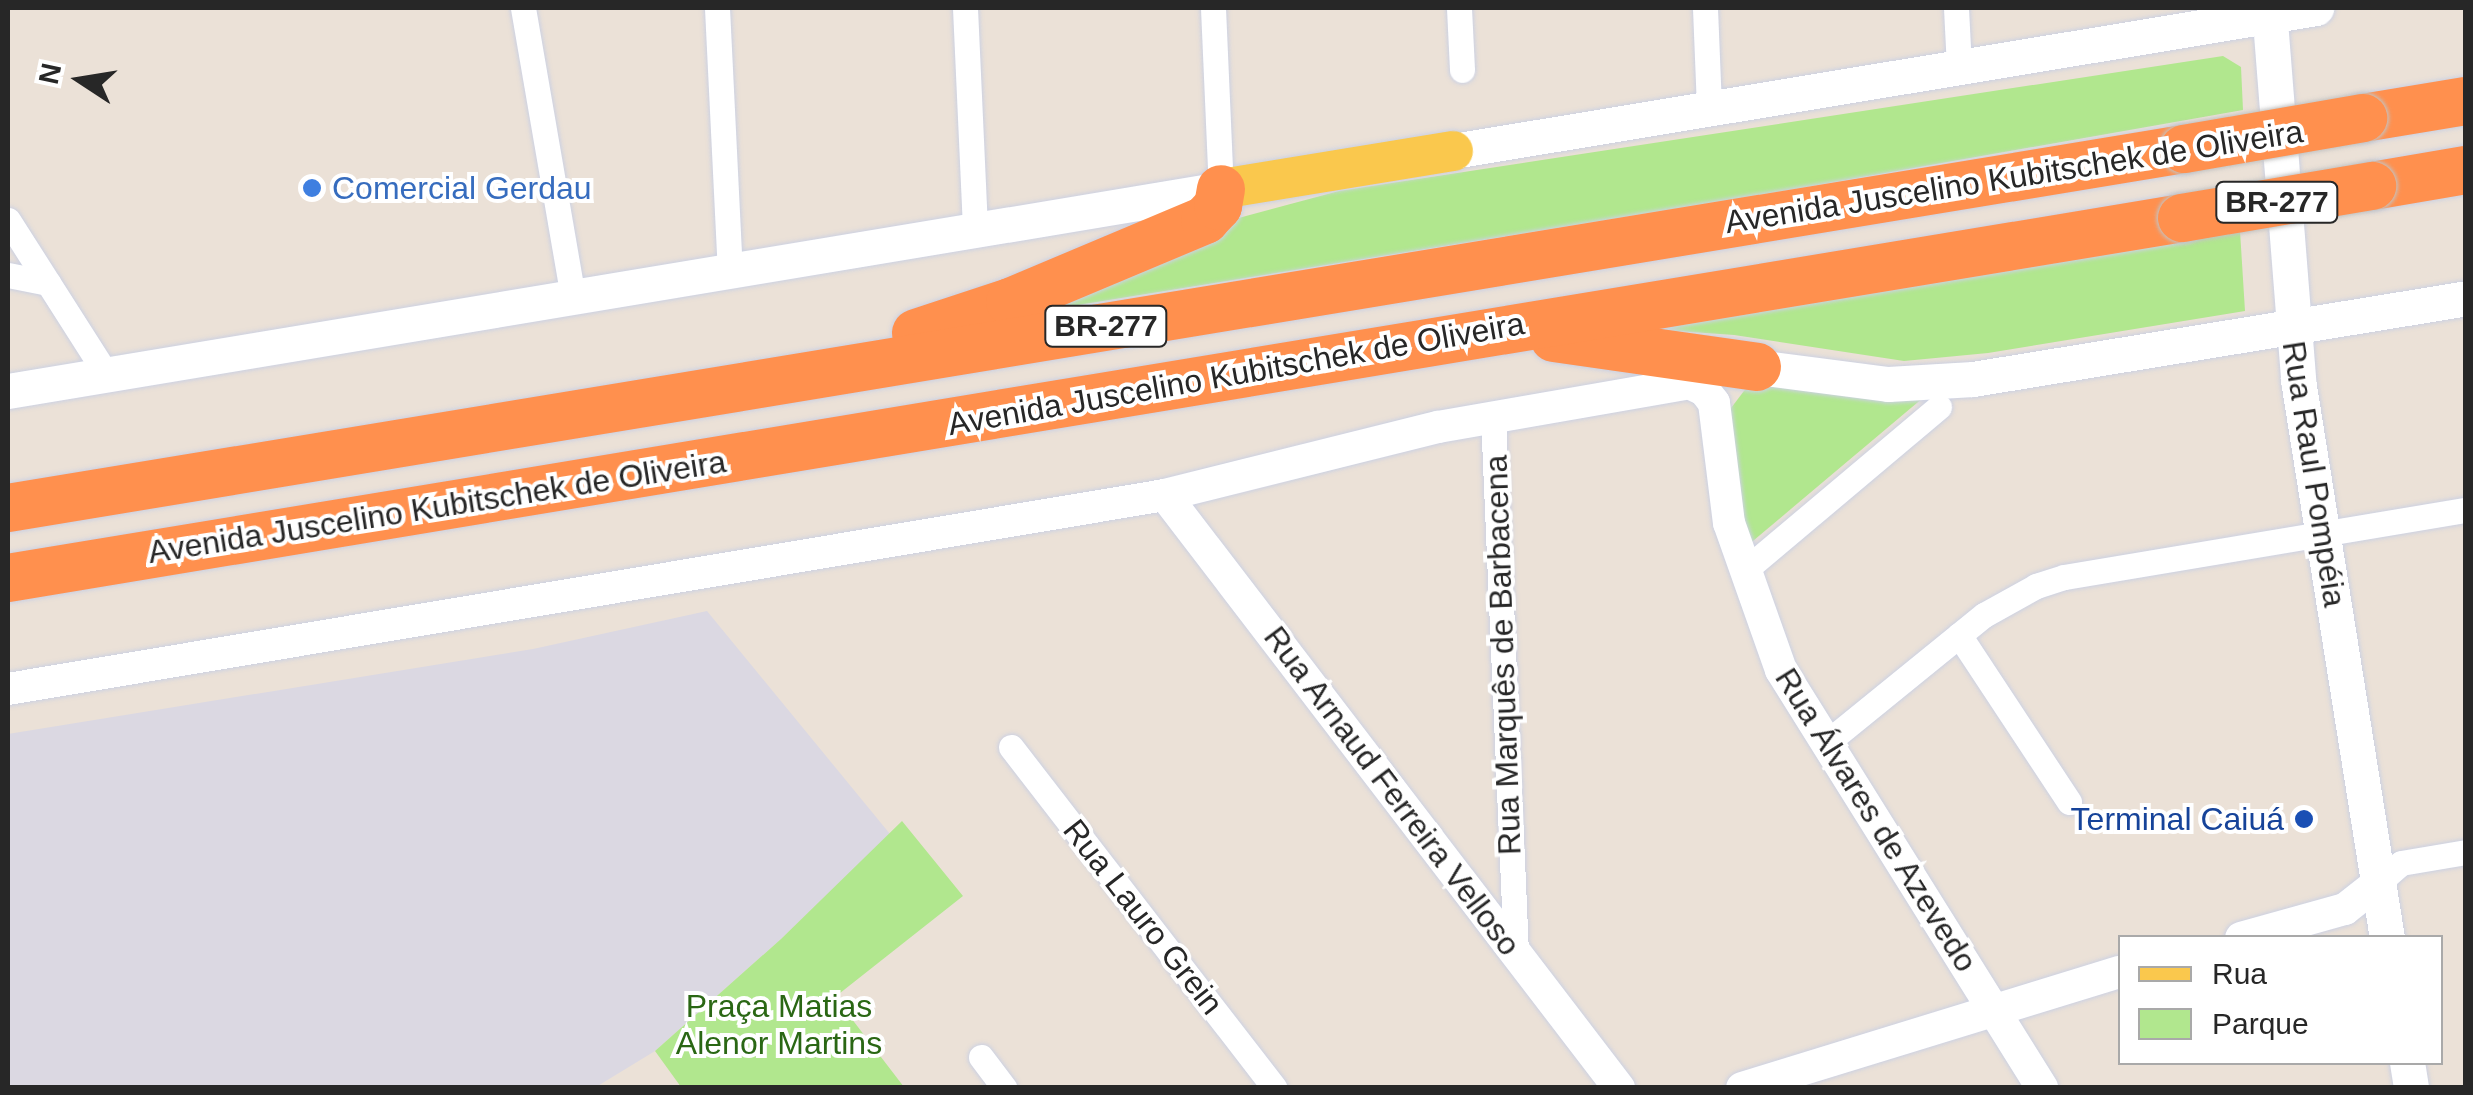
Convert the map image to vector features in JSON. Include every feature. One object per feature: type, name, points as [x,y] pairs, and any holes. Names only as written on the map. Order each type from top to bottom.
[{"type":"highway","name":"Avenida Juscelino Kubitschek de Oliveira","points":[[8,508],[2466,102]]},
{"type":"highway","name":"Avenida Juscelino Kubitschek de Oliveira","points":[[8,578],[2466,170]]},
{"type":"highway","points":[[687,395],[923,331],[1010,302],[1204,220],[1218,206],[1222,189]]},
{"type":"highway","points":[[1475,334],[1615,344],[1757,367]]},
{"type":"main road","points":[[8,391],[1959,67],[2269,11],[2316,8]]},
{"type":"main road","name":"Rua Raul Pompéia","points":[[2269,11],[2292,327],[2387,935]]},
{"type":"main road","points":[[1757,367],[1854,382],[1924,383],[2024,372],[2466,298]]},
{"type":"street","points":[[523,8],[573,297]]},
{"type":"street","points":[[718,8],[730,271]]},
{"type":"street","points":[[965,8],[975,230]]},
{"type":"street","points":[[1213,8],[1222,189]]},
{"type":"street","points":[[1460,8],[1462,70]]},
{"type":"street","points":[[1705,8],[1709,108]]},
{"type":"street","points":[[1956,8],[1959,67]]},
{"type":"street","points":[[8,220],[106,374]]},
{"type":"street","points":[[8,275],[48,284]]},
{"type":"street","name":"Rua Álvares de Azevedo","points":[[1493,416],[1681,381],[1704,390],[1714,404],[1724,502],[1744,572],[1782,670],[2042,1088]]},
{"type":"street","points":[[1744,572],[1939,407]]},
{"type":"street","points":[[8,688],[1165,494],[1493,416]]},
{"type":"street","name":"Rua Marquês de Barbacena","points":[[1493,416],[1516,954]]},
{"type":"street","name":"Rua Arnaud Ferreira Velloso","points":[[1165,494],[1619,1088]]},
{"type":"street","points":[[1825,744],[2011,598],[2064,577],[2466,510]]},
{"type":"street","points":[[1959,636],[2069,802]]},
{"type":"street","name":"Rua Lauro Grein","points":[[1011,747],[1276,1088]]},
{"type":"street","points":[[2251,935],[2345,908],[2401,863],[2466,852]]},
{"type":"street","points":[[1742,1088],[2118,973]]},
{"type":"street","points":[[981,1057],[1004,1088]]},
{"type":"shaded area","points":[[707,611],[890,834],[781,939],[655,1051],[596,1087],[8,1088],[8,734],[533,649]]},
{"type":"green space","points":[[2223,56],[2241,67],[2243,110],[1749,197],[1016,315],[1220,223],[1339,191]]},
{"type":"green space","points":[[2240,231],[2245,311],[1988,353],[1904,361],[1734,335],[1647,329]]},
{"type":"green space","points":[[1772,381],[1924,397],[1747,546],[1728,412],[1747,387]]},
{"type":"green space","name":"Praça Matias Alenor Martins","points":[[902,821],[963,896],[835,997],[904,1087],[681,1087],[655,1051],[781,939]]},
{"type":"place","name":"Comercial Gerdau","points":[[312,188]]},
{"type":"place","name":"Terminal Caiuá","points":[[2304,819]]}]
